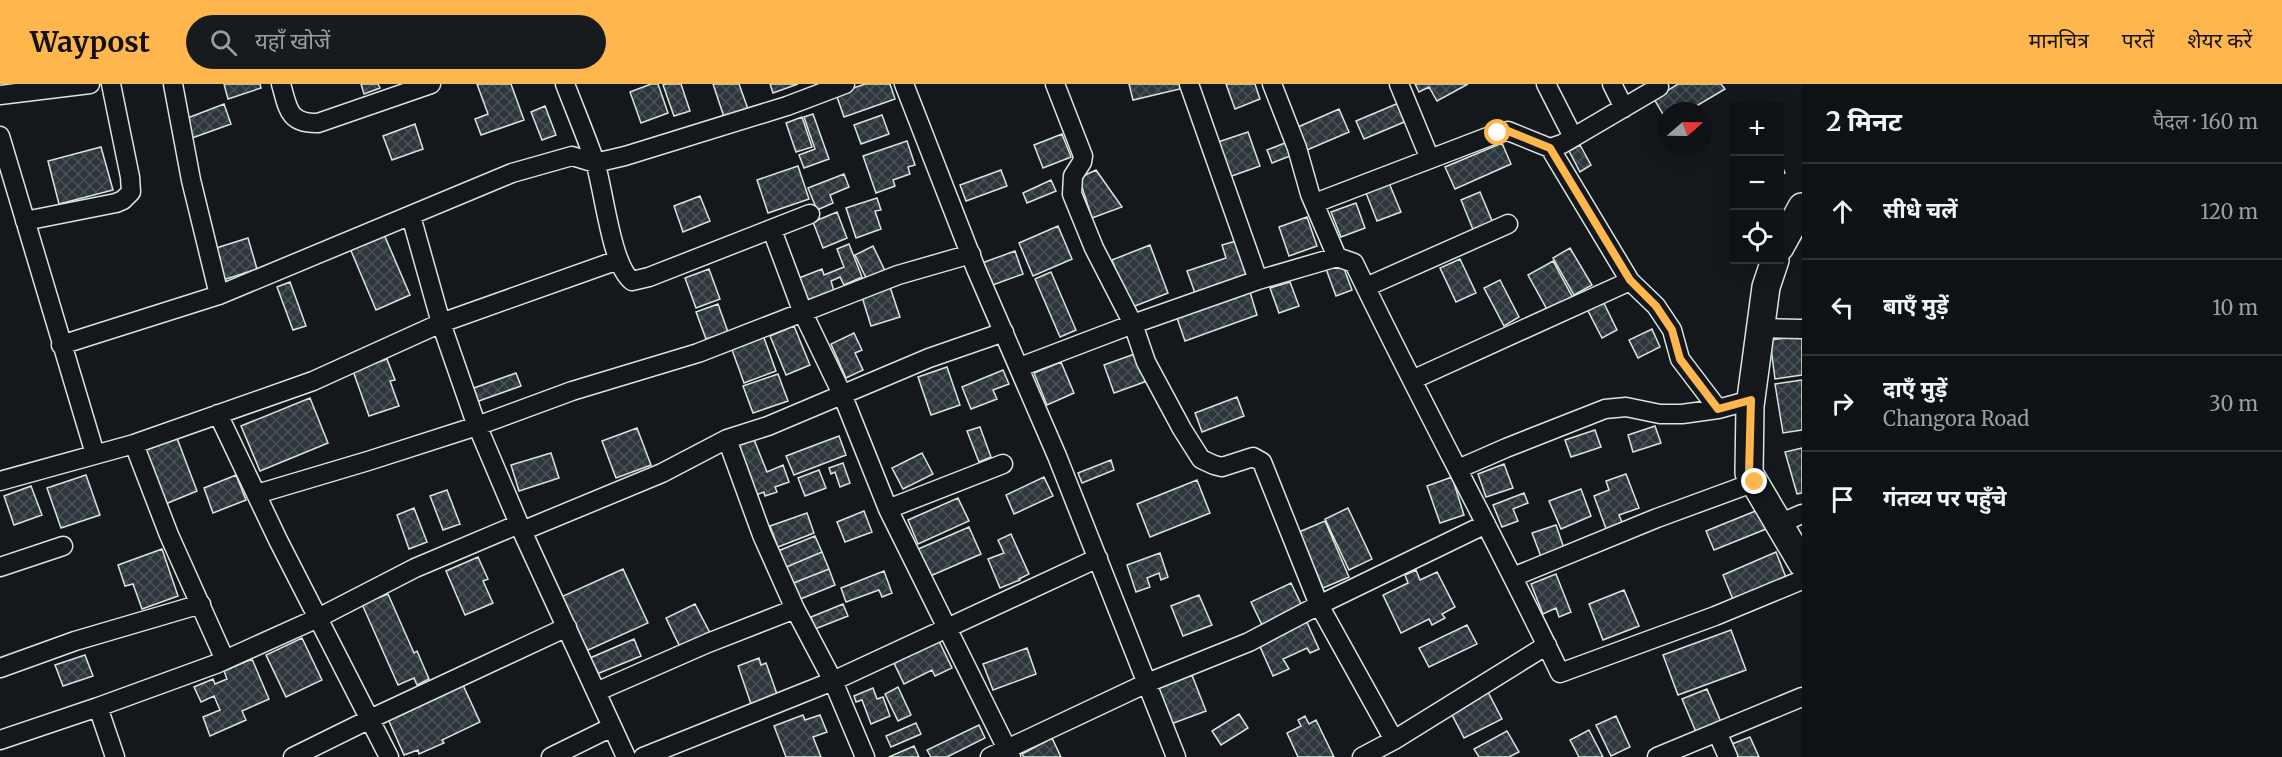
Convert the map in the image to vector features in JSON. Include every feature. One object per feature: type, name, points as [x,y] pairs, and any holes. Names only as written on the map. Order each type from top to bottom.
[{"type":"street","points":[[0,95],[90,84]]},
{"type":"street","points":[[25,221],[116,203],[132,192],[111,84]]},
{"type":"street","points":[[172,84],[191,180],[219,296]]},
{"type":"street","points":[[281,84],[288,109],[303,123],[318,123],[431,84]]},
{"type":"street","points":[[565,84],[596,164],[618,260],[626,276],[632,281],[810,214]]},
{"type":"street","points":[[61,345],[219,296],[512,173],[572,156],[596,164],[787,106],[845,84]]},
{"type":"street","points":[[904,84],[971,254],[1098,558],[1176,757]]},
{"type":"street","points":[[1055,84],[1083,156],[1083,162],[1073,176],[1072,194],[1094,248],[1133,324],[1146,362],[1201,459],[1222,467],[1253,458],[1262,462],[1319,605],[1394,740]]},
{"type":"street","points":[[1189,84],[1258,280]]},
{"type":"street","points":[[1272,84],[1298,148],[1315,203],[1337,256]]},
{"type":"street","points":[[1399,84],[1430,159]]},
{"type":"street","points":[[1546,84],[1573,137]]},
{"type":"street","points":[[1612,84],[1624,108]]},
{"type":"street","points":[[1550,148],[1659,87]]},
{"type":"street","points":[[1315,203],[1484,137],[1508,131],[1550,148],[1630,280],[1656,306],[1672,330],[1680,359],[1718,409]]},
{"type":"street","points":[[0,136],[95,454]]},
{"type":"street","points":[[1784,238],[1802,207]]},
{"type":"street","points":[[411,216],[441,323],[477,426],[626,757]]},
{"type":"street","points":[[1366,287],[1508,224]]},
{"type":"street","points":[[772,230],[803,313],[842,394],[888,509],[1009,753]]},
{"type":"street","points":[[256,494],[368,461],[477,426],[572,391],[698,353],[898,275],[971,254]]},
{"type":"street","points":[[1020,367],[1258,280],[1337,256],[1354,263],[1560,673],[1715,616],[1802,580]]},
{"type":"street","points":[[0,481],[134,444],[313,381],[441,323],[618,260]]},
{"type":"street","points":[[1773,264],[1766,287],[1751,400],[1749,473],[1791,519],[1802,563]]},
{"type":"street","points":[[1412,380],[1630,280]]},
{"type":"street","points":[[1761,328],[1802,328]]},
{"type":"street","points":[[0,740],[98,708],[225,660],[318,618],[414,568],[662,473],[727,439],[768,426],[929,358],[1004,332]]},
{"type":"street","points":[[1458,470],[1605,409],[1626,407],[1660,414],[1682,414],[1718,409],[1751,400]]},
{"type":"street","points":[[218,414],[389,757]]},
{"type":"street","points":[[727,439],[762,535],[795,609],[833,681],[865,757]]},
{"type":"street","points":[[134,444],[169,535],[225,660]]},
{"type":"street","points":[[888,509],[1003,464]]},
{"type":"street","points":[[1513,577],[1657,518],[1755,482]]},
{"type":"street","points":[[990,757],[1009,753],[1147,683],[1249,642],[1319,605],[1486,524]]},
{"type":"street","points":[[0,567],[63,546]]},
{"type":"street","points":[[642,757],[833,681],[1098,558]]},
{"type":"street","points":[[0,668],[75,641],[201,604]]},
{"type":"street","points":[[596,692],[708,643],[795,609]]},
{"type":"street","points":[[293,757],[567,627]]},
{"type":"street","points":[[1362,757],[1394,740],[1547,645]]},
{"type":"street","points":[[1657,757],[1802,697]]},
{"type":"street","points":[[98,708],[115,757]]},
{"type":"street","points":[[551,757],[612,727]]},
{"type":"street","points":[[1717,732],[1728,757]]},
{"type":"building","points":[[224,84],[260,84],[261,88],[228,99]]},
{"type":"building","points":[[361,84],[378,84],[380,88],[364,94]]},
{"type":"building","points":[[477,84],[511,84],[524,120],[481,135],[475,119],[488,114]]},
{"type":"building","points":[[651,84],[658,84],[668,113],[641,123],[630,92]]},
{"type":"building","points":[[681,84],[690,111],[674,116],[663,85]]},
{"type":"building","points":[[713,84],[739,84],[748,109],[724,117]]},
{"type":"building","points":[[770,84],[798,84],[773,93]]},
{"type":"building","points":[[865,84],[890,84],[895,99],[844,117],[836,94]]},
{"type":"building","points":[[1129,84],[1183,84],[1184,88],[1133,100]]},
{"type":"building","points":[[1226,84],[1255,84],[1260,99],[1235,109]]},
{"type":"building","points":[[1415,84],[1468,84],[1437,101],[1429,87],[1419,92]]},
{"type":"building","points":[[1678,84],[1721,84],[1725,89],[1703,102],[1658,102],[1658,106],[1654,99]]},
{"type":"building","points":[[1401,102],[1409,120],[1364,139],[1356,121]]},
{"type":"building","points":[[224,104],[231,124],[192,138],[185,119]]},
{"type":"building","points":[[545,106],[556,135],[542,140],[531,112]]},
{"type":"building","points":[[1339,109],[1349,132],[1307,150],[1298,127]]},
{"type":"building","points":[[813,114],[829,159],[804,168],[799,155],[815,149],[804,117]]},
{"type":"building","points":[[882,115],[889,134],[861,144],[854,125]]},
{"type":"building","points":[[802,117],[812,147],[796,152],[786,123]]},
{"type":"building","points":[[415,124],[423,149],[392,160],[383,136]]},
{"type":"building","points":[[1248,132],[1260,166],[1229,177],[1218,142]]},
{"type":"building","points":[[1062,134],[1071,157],[1043,168],[1034,145]]},
{"type":"building","points":[[907,141],[915,165],[908,167],[910,174],[893,180],[895,186],[876,193],[863,156]]},
{"type":"building","points":[[1290,141],[1295,154],[1272,163],[1267,150]]},
{"type":"building","points":[[1502,143],[1511,164],[1455,189],[1445,167]]},
{"type":"building","points":[[1580,145],[1591,165],[1580,172],[1569,151]]},
{"type":"building","points":[[101,147],[113,190],[59,204],[48,161]]},
{"type":"building","points":[[798,166],[809,199],[768,213],[757,180]]},
{"type":"building","points":[[1001,170],[1007,186],[966,201],[960,185]]},
{"type":"building","points":[[1096,170],[1122,207],[1092,218],[1079,178]]},
{"type":"building","points":[[844,174],[849,187],[830,195],[833,203],[817,210],[808,188]]},
{"type":"building","points":[[1051,180],[1056,191],[1027,203],[1023,193]]},
{"type":"building","points":[[1389,183],[1401,212],[1377,221],[1366,193]]},
{"type":"building","points":[[1480,192],[1493,223],[1474,232],[1461,200]]},
{"type":"building","points":[[700,196],[710,221],[683,232],[674,206]]},
{"type":"building","points":[[877,198],[881,210],[875,211],[881,229],[856,238],[846,208]]},
{"type":"building","points":[[1356,203],[1365,228],[1341,237],[1331,212]]},
{"type":"building","points":[[837,212],[847,238],[823,248],[813,222]]},
{"type":"building","points":[[1307,217],[1317,246],[1289,256],[1279,227]]},
{"type":"building","points":[[1058,226],[1072,259],[1033,276],[1019,243]]},
{"type":"building","points":[[383,232],[410,295],[376,310],[349,246]]},
{"type":"building","points":[[248,238],[257,269],[223,280],[213,249]]},
{"type":"building","points":[[1236,241],[1250,274],[1195,293],[1187,271],[1226,258],[1222,245]]},
{"type":"building","points":[[849,244],[862,277],[844,285],[840,277],[831,281],[834,291],[809,301],[799,278],[822,269],[824,275],[844,267],[837,249]]},
{"type":"building","points":[[1150,245],[1168,293],[1130,308],[1112,260]]},
{"type":"building","points":[[873,246],[887,275],[869,284],[855,255]]},
{"type":"building","points":[[1570,248],[1592,285],[1574,295],[1553,258]]},
{"type":"building","points":[[1015,251],[1023,274],[990,286],[982,263]]},
{"type":"building","points":[[1460,259],[1476,293],[1456,302],[1440,268]]},
{"type":"building","points":[[1553,261],[1574,300],[1549,313],[1528,275]]},
{"type":"building","points":[[1342,263],[1352,290],[1336,296],[1326,269]]},
{"type":"building","points":[[709,269],[720,299],[696,308],[685,278]]},
{"type":"building","points":[[1051,272],[1076,330],[1060,337],[1035,279]]},
{"type":"building","points":[[1500,280],[1519,317],[1504,326],[1484,288]]},
{"type":"building","points":[[290,282],[306,326],[293,330],[277,287]]},
{"type":"building","points":[[1290,282],[1299,306],[1279,313],[1270,288]]},
{"type":"building","points":[[890,287],[900,317],[871,326],[862,297]]},
{"type":"building","points":[[1250,292],[1257,315],[1185,341],[1177,318]]},
{"type":"building","points":[[1601,297],[1617,330],[1602,338],[1585,305]]},
{"type":"building","points":[[718,304],[728,332],[706,339],[696,312]]},
{"type":"building","points":[[794,326],[810,365],[786,375],[770,336]]},
{"type":"building","points":[[1652,329],[1660,347],[1638,358],[1629,340]]},
{"type":"building","points":[[854,333],[862,350],[855,353],[863,370],[846,378],[831,344]]},
{"type":"building","points":[[763,335],[776,371],[744,383],[731,347]]},
{"type":"building","points":[[1802,336],[1802,375],[1775,379],[1770,340]]},
{"type":"building","points":[[1140,352],[1150,380],[1114,393],[1104,365]]},
{"type":"building","points":[[387,359],[395,380],[390,381],[399,406],[369,416],[353,371]]},
{"type":"building","points":[[1061,362],[1074,393],[1047,405],[1034,373]]},
{"type":"building","points":[[947,367],[960,405],[931,415],[918,377]]},
{"type":"building","points":[[1003,370],[1009,384],[993,390],[997,399],[971,409],[962,387]]},
{"type":"building","points":[[516,373],[521,386],[476,402],[471,389]]},
{"type":"building","points":[[778,374],[788,401],[753,413],[743,386]]},
{"type":"building","points":[[1802,380],[1802,430],[1783,433],[1775,384]]},
{"type":"building","points":[[1237,397],[1244,416],[1202,432],[1195,413]]},
{"type":"building","points":[[310,398],[328,443],[260,471],[241,426]]},
{"type":"building","points":[[1655,426],[1661,443],[1633,452],[1628,435]]},
{"type":"building","points":[[980,427],[991,457],[979,462],[967,431]]},
{"type":"building","points":[[637,428],[651,465],[616,478],[602,441]]},
{"type":"building","points":[[1595,430],[1601,447],[1571,457],[1565,440]]},
{"type":"building","points":[[839,436],[846,455],[794,475],[786,456]]},
{"type":"building","points":[[753,437],[767,472],[783,465],[789,482],[775,487],[777,492],[765,496],[764,492],[753,496],[734,444]]},
{"type":"building","points":[[177,438],[197,491],[163,505],[143,451]]},
{"type":"building","points":[[1802,448],[1802,493],[1797,494],[1785,452]]},
{"type":"building","points":[[551,453],[559,478],[519,491],[511,465]]},
{"type":"building","points":[[922,453],[933,474],[903,489],[892,468]]},
{"type":"building","points":[[1111,460],[1114,470],[1082,483],[1078,473]]},
{"type":"building","points":[[843,463],[850,483],[840,487],[835,472],[831,474],[829,468]]},
{"type":"building","points":[[1504,464],[1513,488],[1486,497],[1478,474]]},
{"type":"building","points":[[819,470],[826,488],[805,496],[798,478]]},
{"type":"building","points":[[1626,474],[1639,508],[1619,515],[1624,527],[1608,534],[1594,496],[1609,490],[1606,481]]},
{"type":"building","points":[[86,475],[100,515],[61,528],[47,488]]},
{"type":"building","points":[[236,475],[246,500],[213,513],[204,488]]},
{"type":"building","points":[[1044,477],[1053,496],[1014,514],[1006,495]]},
{"type":"building","points":[[1452,477],[1464,515],[1440,523],[1427,486]]},
{"type":"building","points":[[1197,480],[1210,513],[1150,537],[1137,504]]},
{"type":"building","points":[[31,486],[42,515],[14,525],[4,496]]},
{"type":"building","points":[[1581,489],[1591,516],[1561,529],[1549,501]]},
{"type":"building","points":[[447,490],[460,524],[443,530],[430,496]]},
{"type":"building","points":[[1524,493],[1528,503],[1513,509],[1518,521],[1502,527],[1493,505]]},
{"type":"building","points":[[958,498],[969,521],[918,544],[908,520]]},
{"type":"building","points":[[414,508],[427,542],[409,549],[397,515]]},
{"type":"building","points":[[1348,508],[1372,559],[1349,570],[1325,519]]},
{"type":"building","points":[[1758,510],[1766,529],[1714,550],[1706,531]]},
{"type":"building","points":[[864,511],[872,532],[845,542],[837,522]]},
{"type":"building","points":[[807,513],[814,533],[778,547],[770,526]]},
{"type":"building","points":[[1325,521],[1349,577],[1323,588],[1299,532]]},
{"type":"building","points":[[1556,525],[1566,554],[1543,562],[1532,533]]},
{"type":"building","points":[[969,527],[981,554],[928,577],[916,550]]},
{"type":"building","points":[[1011,534],[1029,574],[1000,588],[988,559],[1004,553],[998,540]]},
{"type":"building","points":[[815,536],[822,552],[784,568],[778,551]]},
{"type":"building","points":[[162,549],[178,596],[142,609],[133,584],[125,586],[118,565]]},
{"type":"building","points":[[822,552],[829,569],[791,584],[784,568]]},
{"type":"building","points":[[1776,552],[1787,580],[1734,602],[1723,575]]},
{"type":"building","points":[[1160,553],[1168,577],[1161,580],[1159,573],[1147,578],[1150,587],[1136,592],[1127,565]]},
{"type":"building","points":[[478,557],[488,579],[483,581],[493,603],[465,615],[446,571]]},
{"type":"building","points":[[623,569],[648,623],[586,651],[561,597]]},
{"type":"building","points":[[829,569],[835,585],[798,600],[791,584]]},
{"type":"building","points":[[1416,570],[1420,580],[1437,572],[1455,607],[1442,614],[1445,618],[1432,625],[1429,619],[1401,633],[1383,595],[1408,583],[1405,575]]},
{"type":"building","points":[[884,571],[892,593],[882,597],[879,590],[846,602],[841,588]]},
{"type":"building","points":[[1556,574],[1571,612],[1559,617],[1556,608],[1543,614],[1531,584]]},
{"type":"building","points":[[1291,583],[1302,606],[1262,625],[1251,602]]},
{"type":"building","points":[[1624,590],[1639,626],[1603,640],[1589,604]]},
{"type":"building","points":[[388,594],[414,653],[417,651],[429,679],[417,685],[414,678],[398,685],[361,602],[377,595],[378,598]]},
{"type":"building","points":[[1199,595],[1212,625],[1183,636],[1171,606]]},
{"type":"building","points":[[695,604],[710,633],[680,647],[666,618]]},
{"type":"building","points":[[843,604],[848,616],[815,629],[811,617]]},
{"type":"building","points":[[1305,618],[1319,649],[1310,653],[1307,648],[1283,659],[1289,669],[1273,676],[1257,640]]},
{"type":"building","points":[[1467,625],[1477,644],[1429,667],[1419,648]]},
{"type":"building","points":[[1731,630],[1746,670],[1678,695],[1663,655]]},
{"type":"building","points":[[937,637],[952,668],[935,676],[932,670],[904,684],[892,659]]},
{"type":"building","points":[[302,638],[322,680],[286,697],[266,655]]},
{"type":"building","points":[[634,639],[641,656],[597,674],[590,658]]},
{"type":"building","points":[[1027,648],[1036,674],[993,690],[983,664]]},
{"type":"building","points":[[85,655],[93,676],[63,686],[55,665]]},
{"type":"building","points":[[759,658],[761,665],[766,663],[777,694],[751,704],[738,666]]},
{"type":"building","points":[[252,659],[269,699],[242,711],[246,720],[210,736],[203,717],[220,710],[214,696],[201,702],[194,687],[213,679],[215,684],[227,679],[224,671]]},
{"type":"building","points":[[1192,675],[1206,711],[1171,724],[1158,688]]},
{"type":"building","points":[[463,685],[480,722],[442,740],[444,743],[419,754],[418,750],[404,755],[388,719]]},
{"type":"building","points":[[898,687],[911,715],[898,721],[885,694]]},
{"type":"building","points":[[873,688],[877,699],[883,697],[890,716],[871,724],[862,700],[856,702],[854,696]]},
{"type":"building","points":[[1707,689],[1721,722],[1696,732],[1682,699]]},
{"type":"building","points":[[1488,692],[1502,719],[1464,738],[1450,711]]},
{"type":"building","points":[[1239,714],[1248,728],[1221,745],[1212,731]]},
{"type":"building","points":[[803,715],[805,720],[820,715],[827,732],[813,737],[821,757],[786,757],[774,726]]},
{"type":"building","points":[[1305,716],[1309,724],[1316,720],[1334,757],[1298,757],[1287,733],[1301,726],[1298,720]]},
{"type":"building","points":[[1616,716],[1630,747],[1611,756],[1596,725]]},
{"type":"building","points":[[916,723],[921,734],[891,747],[886,736]]},
{"type":"building","points":[[979,725],[985,738],[947,757],[931,757],[927,750]]},
{"type":"building","points":[[1589,730],[1603,757],[1579,757],[1570,740]]},
{"type":"building","points":[[1507,731],[1519,752],[1509,757],[1479,757],[1474,749]]},
{"type":"building","points":[[1750,737],[1759,757],[1737,757],[1732,744]]},
{"type":"building","points":[[1052,738],[1061,757],[1024,757],[1022,754]]},
{"type":"building","points":[[914,746],[919,757],[889,757]]},
{"type":"route","points":[[1498,133],[1508,131],[1550,148],[1630,280],[1656,306],[1672,330],[1680,359],[1718,409],[1751,400],[1749,473],[1755,482]]}]
